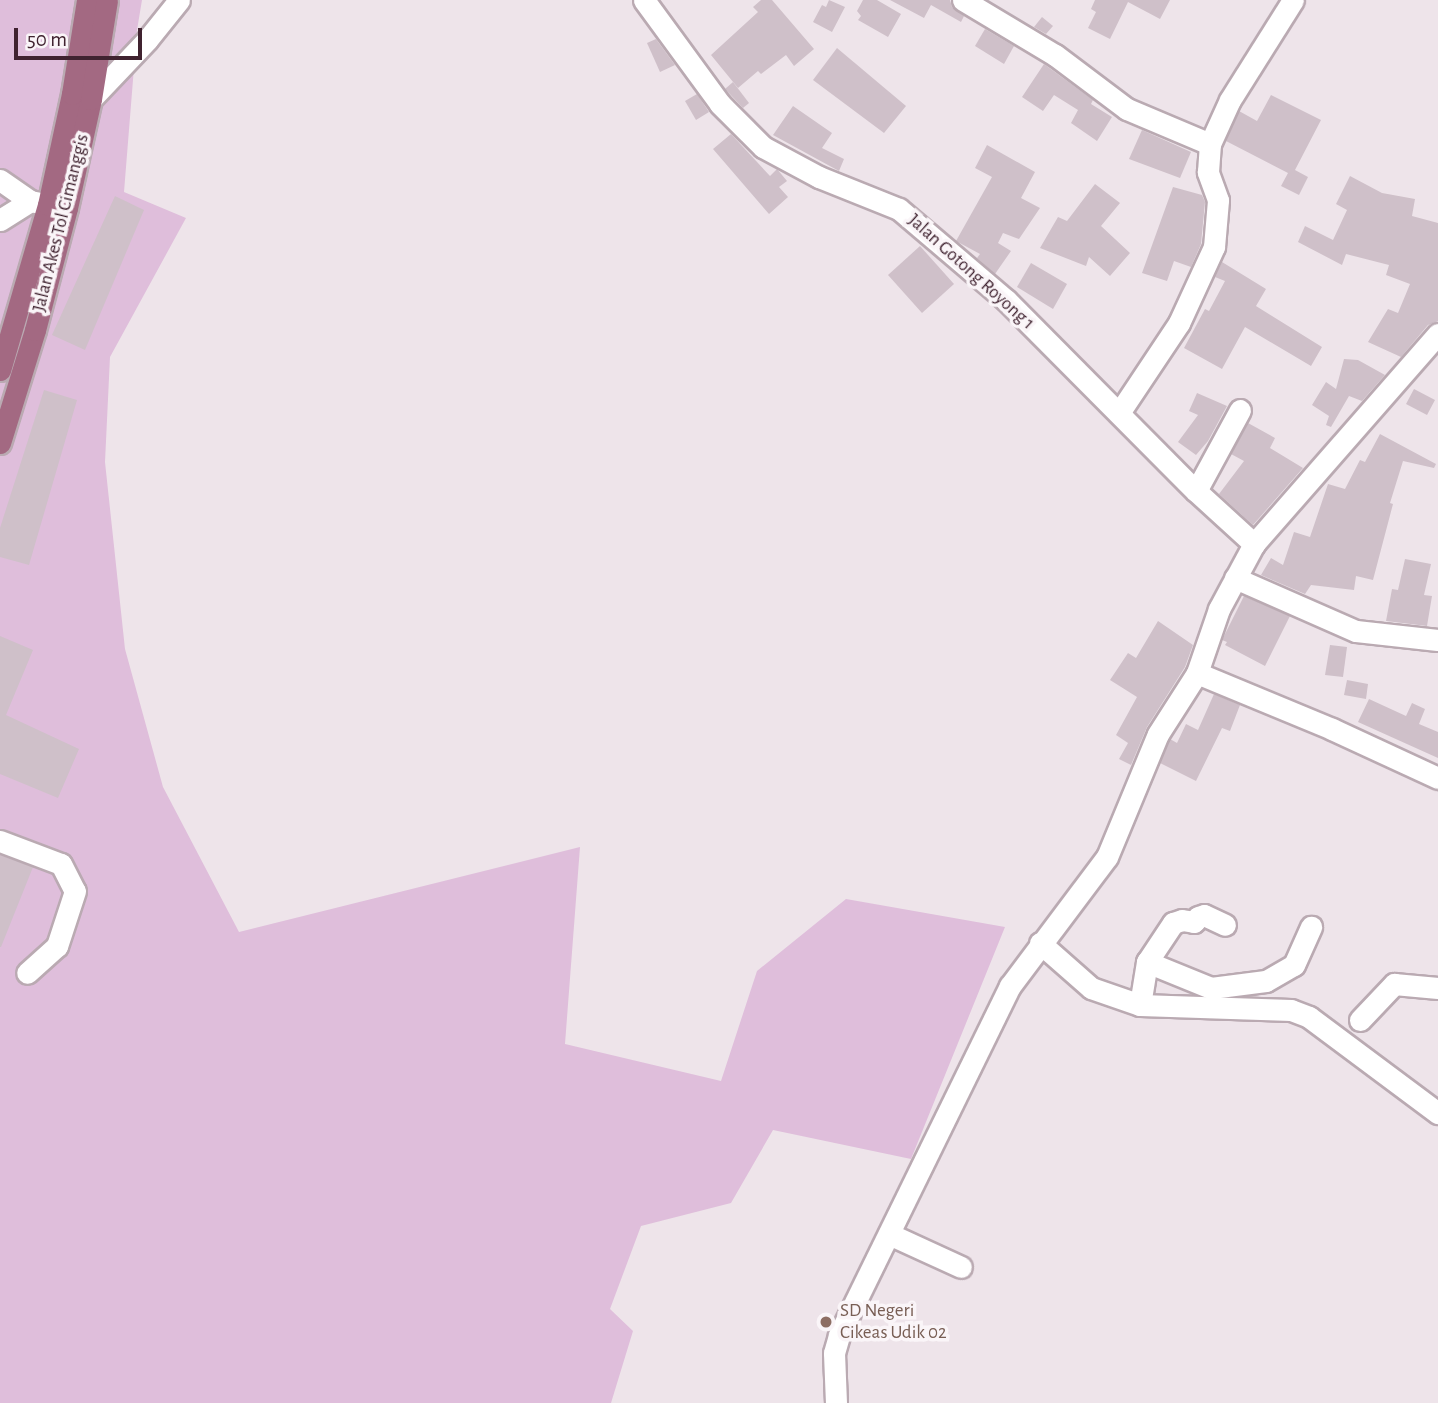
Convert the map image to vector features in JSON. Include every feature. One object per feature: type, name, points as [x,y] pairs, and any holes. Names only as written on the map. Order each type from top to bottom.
[{"type":"main road","points":[[82,96],[87,0]]},
{"type":"main road","points":[[0,370],[4,346],[82,96],[107,0]]},
{"type":"main road","name":"Jalan Akes Tol Cimanggis","points":[[0,443],[35,330],[48,205]]},
{"type":"street","points":[[82,96],[147,40],[179,0]]},
{"type":"street","name":"Jalan Gotong Royong 1","points":[[644,0],[720,104],[763,147],[819,177],[899,209],[1006,300],[1196,491],[1254,544]]},
{"type":"street","points":[[963,0],[1055,55],[1127,109],[1210,144]]},
{"type":"street","points":[[1119,413],[1178,323],[1214,247],[1218,200],[1208,172],[1210,144],[1230,100],[1293,0]]},
{"type":"street","points":[[0,180],[48,205]]},
{"type":"street","points":[[0,220],[48,205]]},
{"type":"street","points":[[836,1403],[834,1353],[839,1335],[1010,986],[1107,857],[1158,734],[1197,673],[1219,610],[1254,544],[1438,334]]},
{"type":"street","points":[[1196,491],[1240,410]]},
{"type":"street","points":[[1236,578],[1356,631],[1438,640]]},
{"type":"street","points":[[1197,673],[1332,729],[1438,778]]},
{"type":"street","points":[[0,841],[61,864],[75,891],[57,946],[27,973]]},
{"type":"street","points":[[1140,1005],[1147,962],[1173,923],[1182,920],[1194,922],[1205,915],[1225,925]]},
{"type":"street","points":[[1147,962],[1211,988],[1266,981],[1294,965],[1311,927]]},
{"type":"street","points":[[1040,943],[1091,988],[1140,1005],[1291,1010],[1308,1017],[1435,1106]]},
{"type":"street","points":[[1360,1020],[1394,984],[1438,988]]},
{"type":"street","points":[[889,1234],[961,1267]]},
{"type":"shaded area","points":[[0,0],[142,0],[137,30],[124,192],[186,218],[110,357],[105,462],[125,649],[163,787],[239,932],[580,847],[565,1044],[721,1081],[757,971],[846,899],[1005,927],[911,1159],[773,1130],[731,1203],[641,1226],[610,1309],[633,1331],[611,1403],[0,1403]]},
{"type":"building","points":[[761,0],[772,0],[814,49],[794,66],[786,55],[761,74],[758,71],[738,88],[711,55],[758,12],[753,7]]},
{"type":"building","points":[[829,0],[845,7],[832,32],[813,22],[822,5],[826,7]]},
{"type":"building","points":[[863,0],[877,0],[901,14],[888,37],[858,20],[861,16],[857,11]]},
{"type":"building","points":[[890,0],[950,0],[952,7],[964,16],[961,22],[931,5],[924,18]]},
{"type":"building","points":[[1095,0],[1170,0],[1160,19],[1128,2],[1110,39],[1088,28],[1096,12],[1091,9]]},
{"type":"building","points":[[1042,17],[1053,26],[1046,34],[1034,27]]},
{"type":"building","points":[[985,29],[1014,46],[1004,64],[975,46]]},
{"type":"building","points":[[656,39],[675,65],[660,72],[647,43]]},
{"type":"building","points":[[837,48],[906,106],[884,133],[813,80]]},
{"type":"building","points":[[1044,64],[1093,100],[1091,104],[1112,117],[1097,141],[1071,123],[1078,110],[1054,95],[1043,111],[1022,97]]},
{"type":"building","points":[[733,82],[749,103],[743,108],[725,89]]},
{"type":"building","points":[[697,94],[709,112],[696,120],[685,101]]},
{"type":"building","points":[[1271,95],[1321,120],[1295,170],[1308,177],[1299,195],[1281,186],[1288,173],[1226,141],[1239,111],[1257,121]]},
{"type":"building","points":[[793,106],[832,133],[822,148],[844,159],[839,171],[773,135]]},
{"type":"building","points":[[1142,130],[1191,152],[1180,178],[1129,159]]},
{"type":"building","points":[[731,134],[770,176],[777,169],[787,181],[779,187],[788,197],[769,214],[713,149]]},
{"type":"building","points":[[987,145],[1035,172],[1021,198],[1040,208],[1019,239],[1003,233],[998,243],[1011,251],[995,274],[977,258],[980,254],[956,241],[992,177],[975,168]]},
{"type":"building","points":[[1350,176],[1382,193],[1415,199],[1412,216],[1438,223],[1438,321],[1428,325],[1401,357],[1368,342],[1388,309],[1398,313],[1410,284],[1386,275],[1389,265],[1346,254],[1342,265],[1298,242],[1305,226],[1333,240],[1347,210],[1336,204]]},
{"type":"building","points":[[1095,184],[1120,203],[1101,226],[1130,253],[1110,276],[1089,257],[1086,266],[1040,248],[1058,217],[1067,221]]},
{"type":"building","points":[[1173,187],[1202,195],[1205,202],[1201,244],[1191,267],[1174,261],[1167,281],[1142,273]]},
{"type":"building","points":[[115,196],[144,210],[85,350],[52,335]]},
{"type":"building","points":[[920,246],[954,284],[922,313],[888,275]]},
{"type":"building","points":[[1222,262],[1266,289],[1256,306],[1322,347],[1311,366],[1245,327],[1222,369],[1184,348],[1205,309],[1209,311],[1225,281],[1215,277]]},
{"type":"building","points":[[1031,263],[1067,284],[1053,309],[1017,287]]},
{"type":"building","points":[[1344,359],[1358,360],[1385,375],[1362,401],[1349,396],[1331,427],[1326,425],[1329,416],[1312,405],[1326,382],[1336,389]]},
{"type":"building","points":[[1414,389],[1435,400],[1427,415],[1406,404]]},
{"type":"building","points":[[44,390],[77,400],[29,565],[0,557],[0,528]]},
{"type":"building","points":[[1197,393],[1227,406],[1208,441],[1196,455],[1178,442],[1198,415],[1189,411]]},
{"type":"building","points":[[1248,423],[1275,438],[1270,448],[1303,468],[1253,525],[1219,494],[1244,461],[1231,454]]},
{"type":"building","points":[[1380,434],[1436,464],[1434,468],[1403,461],[1390,503],[1393,504],[1373,580],[1356,576],[1354,590],[1311,585],[1305,594],[1261,575],[1271,558],[1283,565],[1294,532],[1310,537],[1328,484],[1345,489],[1360,460],[1365,462]]},
{"type":"building","points":[[1405,559],[1431,564],[1424,595],[1432,596],[1427,626],[1386,621],[1392,589],[1398,590]]},
{"type":"building","points":[[1244,596],[1290,616],[1265,666],[1225,645],[1227,642],[1222,640]]},
{"type":"building","points":[[1158,621],[1193,645],[1185,667],[1147,727],[1131,765],[1119,759],[1128,743],[1116,735],[1137,697],[1110,680],[1128,653],[1136,658]]},
{"type":"building","points":[[0,636],[33,650],[6,715],[79,749],[58,798],[0,774]]},
{"type":"building","points":[[1330,645],[1347,647],[1343,677],[1325,675]]},
{"type":"building","points":[[1347,680],[1368,684],[1366,699],[1344,695]]},
{"type":"building","points":[[1214,694],[1240,705],[1230,731],[1222,728],[1196,781],[1160,763],[1170,739],[1177,743],[1186,724],[1198,730]]},
{"type":"building","points":[[1369,699],[1406,716],[1412,703],[1425,709],[1419,724],[1438,732],[1438,758],[1358,722]]},
{"type":"building","points":[[0,855],[33,867],[1,947],[0,947]]},
{"type":"place","name":"SD Negeri Cikeas Udik 02","points":[[826,1322]]}]
